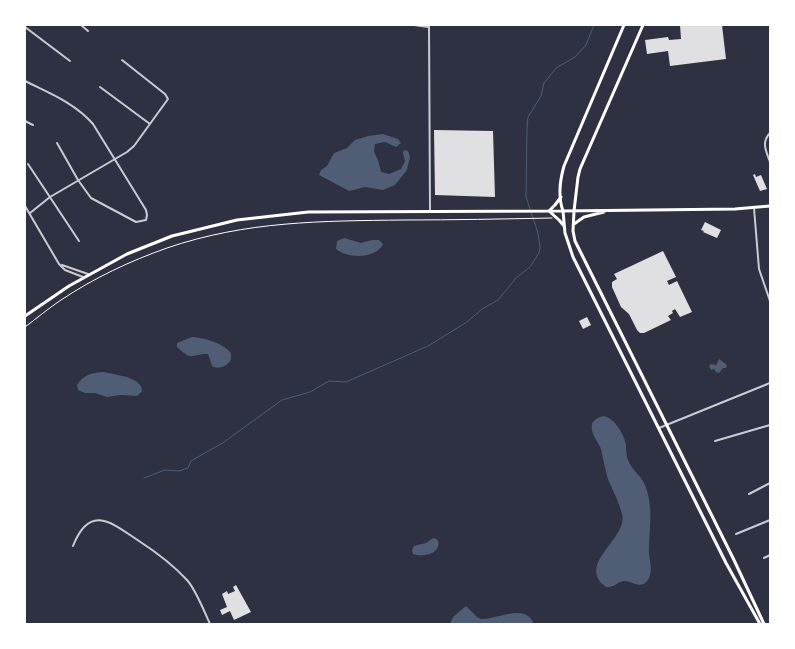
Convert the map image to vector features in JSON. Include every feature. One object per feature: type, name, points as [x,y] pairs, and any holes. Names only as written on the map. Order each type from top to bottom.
[{"type":"main road","points":[[624,25],[564,166],[561,196],[565,233],[573,257],[726,563],[760,624]]},
{"type":"main road","points":[[643,25],[580,169],[574,210],[575,241],[667,424],[764,624]]},
{"type":"main road","points":[[549,211],[561,196]]},
{"type":"main road","points":[[25,316],[49,298],[88,274],[127,254],[155,242],[189,231],[242,219],[308,212],[430,210],[609,211],[754,208],[770,206]]},
{"type":"main road","points":[[549,211],[564,226]]},
{"type":"main road","points":[[574,225],[584,217],[609,211]]},
{"type":"street","points":[[81,25],[88,31]]},
{"type":"street","points":[[414,25],[429,26],[430,210]]},
{"type":"street","points":[[25,27],[70,61]]},
{"type":"street","points":[[30,213],[50,197],[134,146],[168,99],[167,96],[122,60]]},
{"type":"street","points":[[25,81],[83,112],[93,124],[146,210],[146,220],[136,222],[92,198],[78,180],[57,144]]},
{"type":"street","points":[[100,87],[150,124]]},
{"type":"street","points":[[25,121],[33,125]]},
{"type":"street","points":[[770,133],[766,137],[764,144],[770,162]]},
{"type":"street","points":[[28,164],[79,241]]},
{"type":"street","points":[[25,206],[60,264],[65,270],[84,277]]},
{"type":"street","points":[[754,208],[759,268],[770,301]]},
{"type":"street","points":[[60,264],[88,274]]},
{"type":"street","points":[[659,428],[770,383]]},
{"type":"street","points":[[715,440],[770,425]]},
{"type":"street","points":[[749,494],[770,483]]},
{"type":"street","points":[[73,546],[83,527],[90,523],[104,520],[118,525],[155,550],[188,581],[210,624]]},
{"type":"street","points":[[736,534],[770,520]]},
{"type":"street","points":[[764,558],[770,555]]},
{"type":"path","points":[[25,327],[70,294],[137,260],[194,240],[238,230],[275,224],[322,221],[558,218]]},
{"type":"water","points":[[383,134],[398,139],[401,143],[396,147],[385,142],[375,144],[374,152],[381,172],[389,174],[401,169],[405,161],[404,150],[408,151],[410,157],[407,170],[395,185],[383,190],[365,187],[349,191],[319,175],[321,170],[327,166],[334,153],[347,148],[355,140]]},
{"type":"water","points":[[344,238],[361,243],[379,240],[383,244],[374,253],[368,255],[347,255],[336,249],[337,241]]},
{"type":"water","points":[[192,337],[208,340],[223,346],[231,353],[231,360],[223,367],[217,368],[212,366],[208,354],[189,356],[177,347],[177,343]]},
{"type":"water","points":[[719,359],[727,365],[719,373],[714,369],[711,370],[709,366],[711,364],[716,365]]},
{"type":"water","points":[[104,372],[136,381],[141,386],[142,391],[137,396],[120,395],[107,397],[78,390],[77,385],[85,376]]},
{"type":"water","points":[[604,416],[612,420],[621,432],[626,445],[628,460],[648,493],[651,570],[648,580],[639,585],[624,581],[611,587],[606,587],[598,578],[596,569],[599,560],[622,523],[621,510],[608,479],[601,449],[592,431],[594,421]]},
{"type":"water","points":[[433,538],[437,539],[438,544],[438,548],[435,551],[427,555],[413,554],[414,546],[426,543]]},
{"type":"water","points":[[466,606],[481,619],[517,613],[524,614],[534,624],[450,624],[453,617]]},
{"type":"building","points":[[680,25],[722,25],[726,59],[670,66],[668,51],[647,54],[645,40],[668,37],[669,40],[681,39]]},
{"type":"building","points":[[434,130],[493,131],[495,197],[435,195]]},
{"type":"building","points":[[755,174],[756,177],[761,175],[767,189],[760,191],[753,175]]},
{"type":"building","points":[[705,222],[721,230],[717,238],[701,230]]},
{"type":"building","points":[[663,251],[676,277],[667,281],[669,285],[677,281],[692,312],[680,317],[675,309],[668,316],[671,320],[644,333],[640,333],[629,314],[621,307],[612,287],[612,282],[617,279],[614,274]]},
{"type":"building","points":[[587,317],[591,325],[583,329],[579,321]]},
{"type":"building","points":[[236,585],[251,612],[234,620],[230,611],[222,615],[220,610],[227,607],[222,594],[227,591],[228,594],[235,591],[233,587]]},
{"type":"waterway","points":[[144,478],[165,470],[179,471],[188,468],[191,461],[224,442],[282,400],[310,392],[329,381],[346,382],[428,346],[498,300],[516,278],[530,267],[539,253],[540,247],[538,233],[526,197],[528,117],[541,96],[544,83],[556,68],[575,57],[586,45],[594,25]]}]
